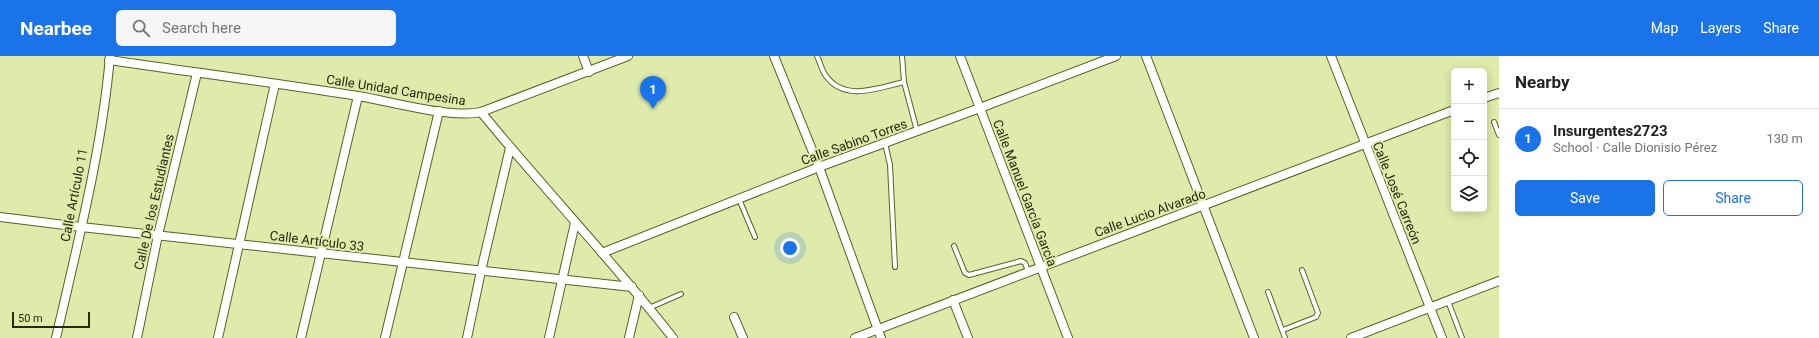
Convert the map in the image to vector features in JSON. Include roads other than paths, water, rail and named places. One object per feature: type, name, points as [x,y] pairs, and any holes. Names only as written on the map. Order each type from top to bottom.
[{"type":"street","points":[[583,56],[589,72]]},
{"type":"street","points":[[481,112],[628,56]]},
{"type":"street","points":[[774,56],[818,167],[881,338]]},
{"type":"street","name":"Calle Manuel García García","points":[[960,56],[1068,338]]},
{"type":"street","name":"Calle Sabino Torres","points":[[602,253],[818,167],[980,108],[1116,56]]},
{"type":"street","points":[[1146,56],[1254,338]]},
{"type":"street","name":"Calle José Carreón","points":[[1331,56],[1442,338]]},
{"type":"street","name":"Calle Unidad Campesina","points":[[110,58],[358,96],[439,111],[470,114],[481,112],[510,148],[639,295],[673,338]]},
{"type":"street","name":"Calle Artículo 11","points":[[56,338],[81,227],[103,110],[110,58]]},
{"type":"street","name":"Calle De los Estudiantes","points":[[137,338],[158,235],[197,72]]},
{"type":"street","points":[[218,338],[275,84]]},
{"type":"street","points":[[1487,97],[1499,92]]},
{"type":"street","points":[[301,338],[358,96]]},
{"type":"street","points":[[385,338],[439,111]]},
{"type":"street","name":"Calle Lucio Alvarado","points":[[855,338],[1028,271],[1204,207],[1451,111]]},
{"type":"street","points":[[467,338],[510,148]]},
{"type":"street","name":"Calle Artículo 33","points":[[0,217],[403,263],[632,287]]},
{"type":"street","points":[[549,338],[575,223]]},
{"type":"street","points":[[1351,338],[1499,282]]},
{"type":"street","points":[[629,338],[639,295]]},
{"type":"street","points":[[953,300],[968,338]]},
{"type":"street","points":[[734,318],[743,338]]},
{"type":"lane","points":[[817,56],[825,75],[830,81],[851,92],[860,92],[904,82]]},
{"type":"lane","points":[[902,56],[904,82],[917,131]]},
{"type":"lane","points":[[1494,122],[1499,135]]},
{"type":"lane","points":[[885,143],[890,165],[896,267]]},
{"type":"lane","points":[[739,199],[755,237]]},
{"type":"lane","points":[[954,246],[967,274],[1021,261],[1025,263],[1028,271]]},
{"type":"lane","points":[[1283,330],[1318,314],[1302,270]]},
{"type":"lane","points":[[1268,292],[1285,338]]},
{"type":"lane","points":[[649,308],[682,294]]},
{"type":"lane","points":[[1448,301],[1462,338]]},
{"type":"place","name":"Insurgentes2723","points":[[653,109]]}]
